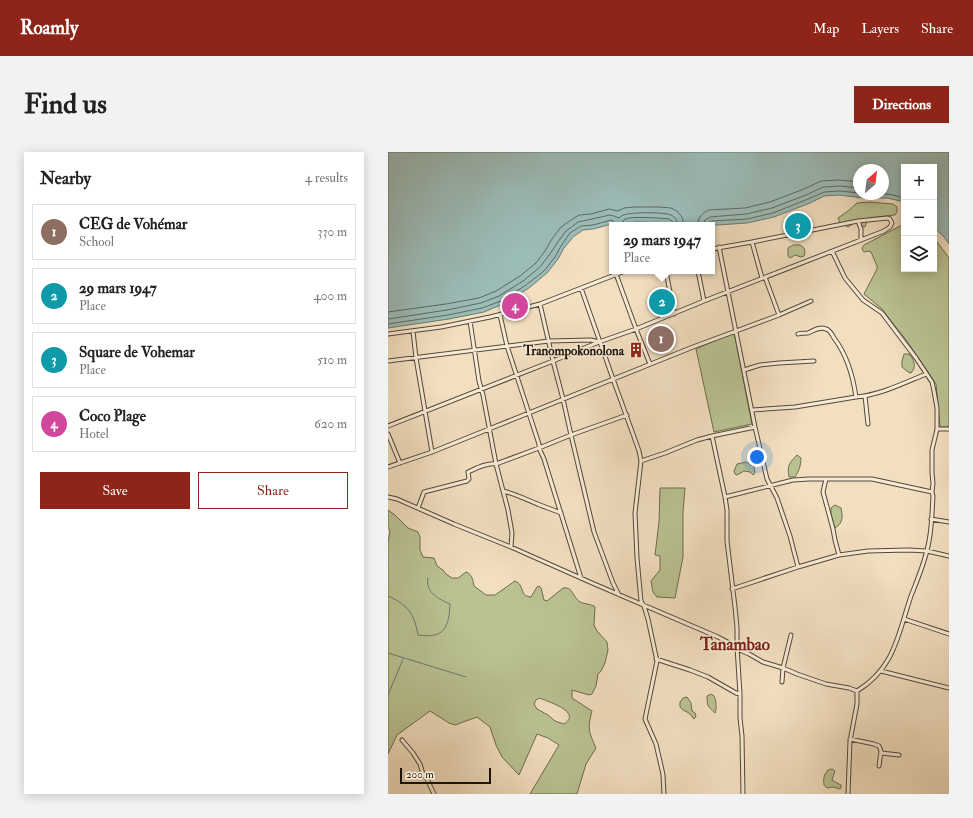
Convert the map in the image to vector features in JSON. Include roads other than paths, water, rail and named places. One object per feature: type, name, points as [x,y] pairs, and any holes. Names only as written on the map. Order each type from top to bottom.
[{"type":"street","points":[[388,426],[599,342],[674,314],[728,291],[832,252],[884,231],[890,227],[892,223],[888,218],[858,221],[715,248]]},
{"type":"street","points":[[858,221],[861,229],[861,239]]},
{"type":"street","points":[[752,242],[764,278],[779,314]]},
{"type":"street","points":[[719,247],[755,427],[767,479],[777,498],[798,567]]},
{"type":"street","points":[[832,252],[845,278],[863,300],[882,313],[916,358],[932,382],[937,408],[938,429],[932,450],[931,461],[933,496],[931,529],[927,551],[898,639],[889,660],[875,678],[857,691]]},
{"type":"street","points":[[388,334],[441,327],[500,315],[540,304],[616,274],[650,364]]},
{"type":"street","points":[[667,274],[674,314]]},
{"type":"street","points":[[699,274],[704,301]]},
{"type":"street","points":[[581,288],[612,379],[627,415],[641,461],[635,513],[637,558],[641,601],[648,619],[656,659],[645,718],[656,744],[663,775],[664,794]]},
{"type":"street","points":[[388,467],[432,452],[811,301]]},
{"type":"street","points":[[540,304],[594,532],[619,595]]},
{"type":"street","points":[[500,315],[507,346],[581,578]]},
{"type":"street","points":[[470,321],[479,381],[512,533],[511,547]]},
{"type":"street","points":[[798,334],[808,333],[816,329],[823,328],[830,332],[840,346],[853,378],[856,397]]},
{"type":"street","points":[[413,331],[416,358],[432,452]]},
{"type":"street","points":[[388,361],[549,341],[591,340],[599,342]]},
{"type":"street","points":[[744,370],[760,365],[814,361]]},
{"type":"street","points":[[752,410],[795,408],[865,396],[926,374]]},
{"type":"street","points":[[865,396],[868,424]]},
{"type":"street","points":[[418,508],[424,492],[467,481],[469,479],[468,472],[486,464],[496,464],[627,415]]},
{"type":"street","points":[[641,461],[697,440],[755,427]]},
{"type":"street","points":[[938,429],[949,429]]},
{"type":"street","points":[[388,434],[400,463]]},
{"type":"street","points":[[712,436],[727,510],[727,541],[736,614],[742,736],[743,794]]},
{"type":"street","points":[[725,497],[793,480],[826,479],[872,479],[932,492]]},
{"type":"street","points":[[826,479],[823,492],[834,529],[839,555]]},
{"type":"street","points":[[503,491],[518,495],[539,505],[561,512]]},
{"type":"street","points":[[388,497],[397,499],[511,547],[718,637],[763,662],[826,684],[836,685],[857,691]]},
{"type":"street","points":[[931,519],[949,522]]},
{"type":"street","points":[[732,589],[839,555],[872,551],[908,550],[927,551],[949,556]]},
{"type":"street","points":[[904,619],[949,634]]},
{"type":"street","points":[[782,682],[783,668],[791,635]]},
{"type":"street","points":[[656,659],[708,677],[740,694]]},
{"type":"street","points":[[881,671],[949,688]]},
{"type":"street","points":[[848,794],[850,739],[857,704],[857,691]]},
{"type":"street","points":[[850,739],[879,746],[881,754],[879,766]]},
{"type":"street","points":[[402,740],[420,764],[423,774],[434,794]]},
{"type":"street","points":[[881,754],[899,755]]},
{"type":"water","points":[[388,152],[949,152],[949,244],[937,230],[937,164],[901,164],[901,202],[889,198],[889,164],[853,164],[853,197],[839,195],[824,196],[774,217],[747,223],[718,225],[715,225],[715,222],[609,222],[609,225],[583,230],[573,237],[547,273],[529,288],[503,304],[484,312],[388,328]]},
{"type":"waterway","points":[[388,596],[401,603],[409,611],[412,615],[418,635],[427,636],[439,633],[443,630],[448,620],[450,604],[437,598],[431,592],[428,578]]},
{"type":"waterway","points":[[388,653],[466,677]]},
{"type":"waterway","points":[[388,695],[403,659]]},
{"type":"place","name":"Square de Vohemar","points":[[798,226]]},
{"type":"place","name":"29 mars 1947","points":[[662,302]]},
{"type":"place","name":"Coco Plage","points":[[515,306]]},
{"type":"place","name":"CEG de Vohémar","points":[[661,339]]},
{"type":"place","name":"Tranompokonolona","points":[[636,350]]},
{"type":"district","name":"Tanambao","points":[[735,644]]}]
